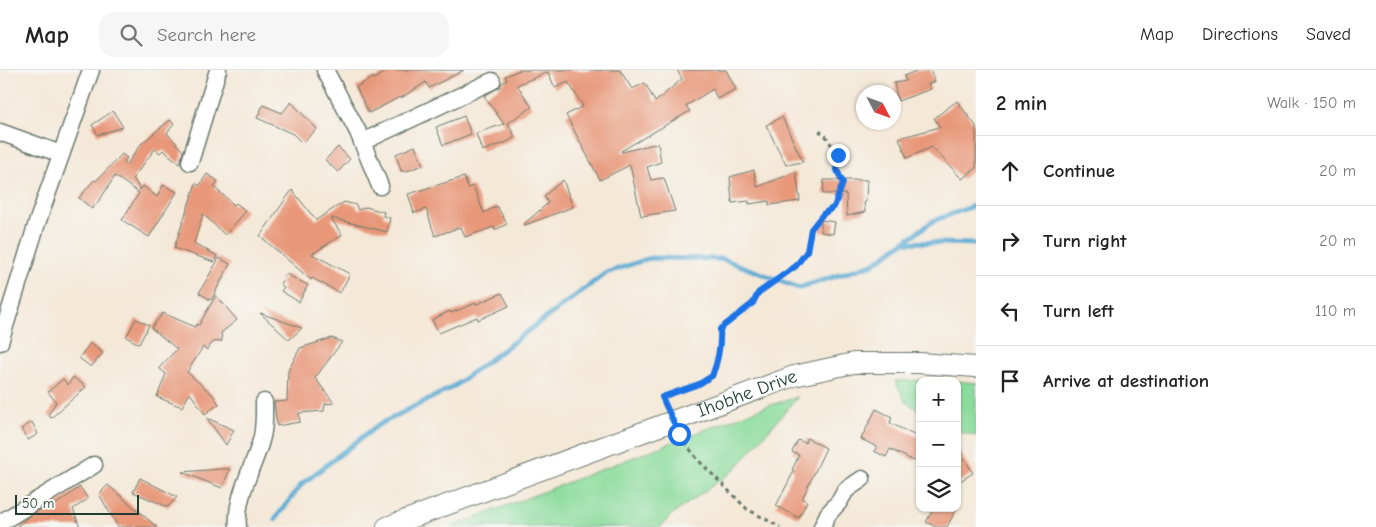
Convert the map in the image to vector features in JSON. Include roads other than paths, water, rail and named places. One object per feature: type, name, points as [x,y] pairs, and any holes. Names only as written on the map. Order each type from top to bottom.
[{"type":"street","points":[[0,342],[37,223],[91,70]]},
{"type":"street","points":[[190,162],[218,70]]},
{"type":"street","points":[[325,70],[362,142],[380,186]]},
{"type":"street","points":[[362,142],[492,81]]},
{"type":"street","points":[[0,132],[61,154]]},
{"type":"street","name":"Ihobhe Drive","points":[[387,527],[794,376],[854,363],[919,364],[976,368]]},
{"type":"street","points":[[238,527],[237,519],[243,491],[261,443],[265,424],[264,402]]},
{"type":"street","points":[[0,524],[94,465]]},
{"type":"street","points":[[822,527],[828,514],[839,502],[846,490],[862,479]]},
{"type":"waterway","points":[[275,519],[302,484],[378,425],[453,387],[606,273],[650,258],[723,259],[799,288],[873,264],[933,221],[976,205]]},
{"type":"waterway","points":[[904,242],[976,244]]}]
